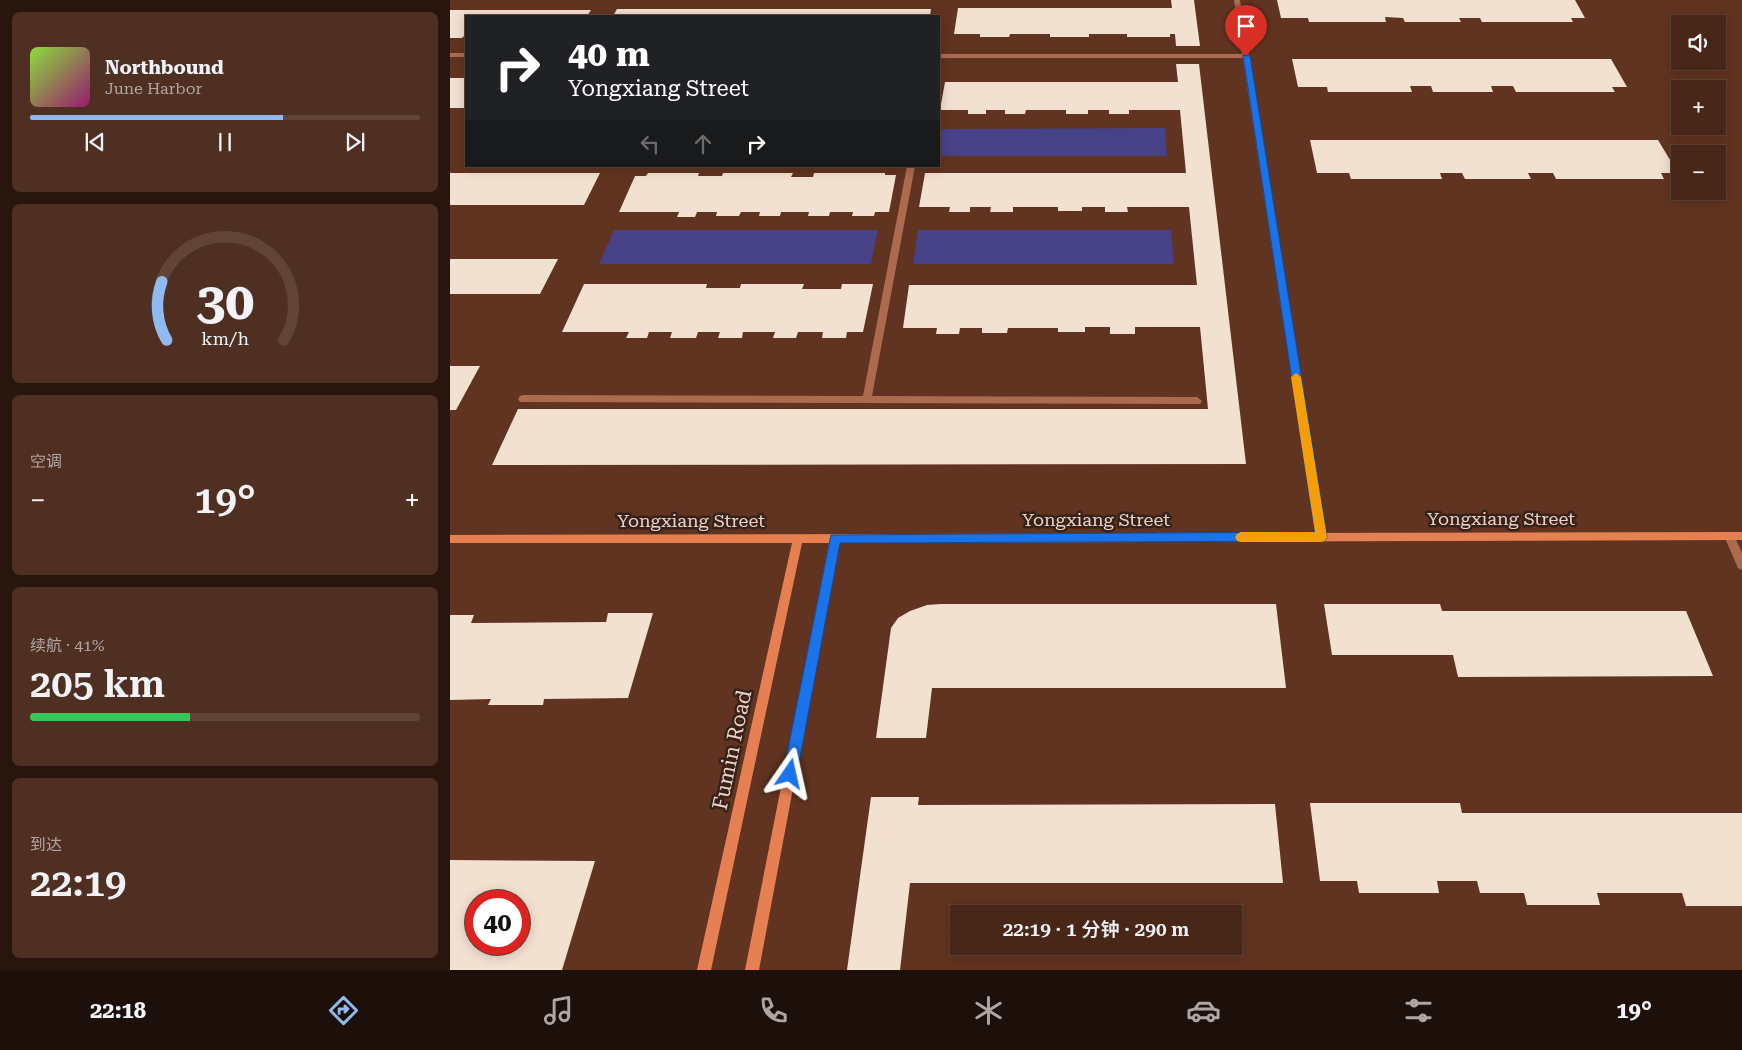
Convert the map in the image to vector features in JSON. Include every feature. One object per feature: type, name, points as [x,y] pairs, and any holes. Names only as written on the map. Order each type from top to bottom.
[{"type":"street","points":[[1237,0],[1321,537]]},
{"type":"street","points":[[450,55],[465,55]]},
{"type":"street","points":[[940,56],[1246,56]]},
{"type":"street","points":[[867,400],[911,167]]},
{"type":"street","points":[[523,399],[1197,401]]},
{"type":"street","points":[[1729,536],[1742,565]]},
{"type":"street","name":"Yongxiang Street","points":[[450,539],[1742,536]]},
{"type":"street","name":"Fumin Road","points":[[704,970],[798,538]]},
{"type":"street","points":[[752,970],[835,538]]},
{"type":"shaded area","points":[[1165,128],[1167,156],[940,156],[940,129]]},
{"type":"shaded area","points":[[614,230],[878,230],[871,264],[599,264]]},
{"type":"shaded area","points":[[918,230],[1171,230],[1174,264],[913,264]]},
{"type":"building","points":[[1171,0],[1194,0],[1200,46],[1176,46],[1175,34],[1170,34],[1170,37],[1127,37],[1127,34],[1089,34],[1089,37],[1050,37],[1050,34],[1010,34],[1009,37],[980,37],[980,34],[954,34],[958,8],[1172,8]]},
{"type":"building","points":[[1277,0],[1575,0],[1585,18],[1571,18],[1573,22],[1482,22],[1480,18],[1459,18],[1461,22],[1405,22],[1403,18],[1385,17],[1386,22],[1309,22],[1308,18],[1281,18]]},
{"type":"building","points":[[617,9],[931,9],[930,15],[614,15]]},
{"type":"building","points":[[450,10],[591,10],[588,15],[465,15],[465,35],[462,38],[450,38]]},
{"type":"building","points":[[1292,59],[1611,59],[1627,87],[1612,87],[1615,92],[1516,92],[1513,86],[1491,86],[1493,92],[1433,92],[1431,86],[1410,86],[1412,92],[1328,92],[1327,87],[1298,87]]},
{"type":"building","points":[[1176,64],[1199,64],[1246,464],[492,465],[518,409],[1208,409],[1200,327],[1135,327],[1135,334],[1110,334],[1110,327],[1085,327],[1085,332],[1058,332],[1058,328],[1008,328],[1007,333],[982,333],[982,328],[960,328],[959,334],[936,334],[937,328],[903,328],[909,285],[1197,285],[1189,207],[1127,207],[1128,212],[1105,212],[1105,207],[1082,207],[1082,211],[1058,211],[1058,207],[1013,207],[1013,212],[990,212],[991,207],[970,207],[970,212],[949,212],[950,207],[919,207],[925,173],[1186,173],[1180,110],[1129,110],[1129,114],[1109,114],[1109,110],[1088,110],[1088,114],[1066,114],[1066,110],[1026,110],[1025,114],[1005,114],[1005,110],[986,110],[986,114],[968,114],[968,110],[940,110],[945,82],[1178,82]]},
{"type":"building","points":[[450,78],[465,78],[465,108],[450,108]]},
{"type":"building","points":[[1310,140],[1658,140],[1671,161],[1671,173],[1661,173],[1664,179],[1556,179],[1553,173],[1528,173],[1531,179],[1465,179],[1462,173],[1440,173],[1442,179],[1351,179],[1349,173],[1317,173]]},
{"type":"building","points":[[450,173],[600,173],[584,205],[450,205]]},
{"type":"building","points":[[648,173],[699,173],[698,176],[722,176],[723,173],[793,173],[791,177],[813,177],[814,173],[885,173],[885,175],[896,175],[889,212],[875,212],[874,216],[852,216],[853,212],[830,212],[829,216],[808,216],[809,212],[781,212],[780,216],[759,216],[760,212],[741,212],[739,216],[716,216],[717,212],[697,212],[695,217],[677,217],[679,212],[619,212],[635,176],[646,176]]},
{"type":"building","points":[[450,259],[558,259],[540,294],[450,294]]},
{"type":"building","points":[[584,284],[707,284],[706,288],[740,288],[741,284],[804,284],[802,289],[841,289],[842,284],[873,284],[863,332],[847,332],[846,338],[822,338],[823,332],[798,332],[796,338],[773,338],[775,332],[743,332],[742,338],[718,338],[720,332],[698,332],[696,338],[670,338],[672,332],[649,332],[647,338],[626,338],[629,332],[562,332]]},
{"type":"building","points":[[450,366],[480,366],[456,410],[450,410]]},
{"type":"building","points":[[1276,604],[1286,688],[932,688],[926,738],[876,738],[891,628],[898,618],[910,611],[927,605]]},
{"type":"building","points":[[1324,604],[1440,604],[1442,611],[1686,611],[1713,676],[1458,677],[1453,655],[1332,655]]},
{"type":"building","points":[[608,613],[653,613],[628,698],[544,699],[543,705],[488,705],[491,699],[450,700],[450,615],[474,615],[471,623],[606,622]]},
{"type":"building","points":[[871,797],[919,797],[918,805],[1275,804],[1283,883],[910,883],[900,970],[847,970]]},
{"type":"building","points":[[1310,803],[1460,803],[1462,813],[1742,813],[1742,906],[1686,906],[1682,893],[1597,893],[1600,905],[1527,905],[1524,893],[1480,893],[1477,881],[1437,881],[1439,893],[1359,893],[1357,881],[1320,881]]},
{"type":"building","points":[[450,860],[595,861],[562,970],[450,970]]},
{"type":"slow traffic","points":[[1241,537],[1321,537],[1296,377]]},
{"type":"route","points":[[790,774],[835,538],[1321,537],[1246,56]]}]
